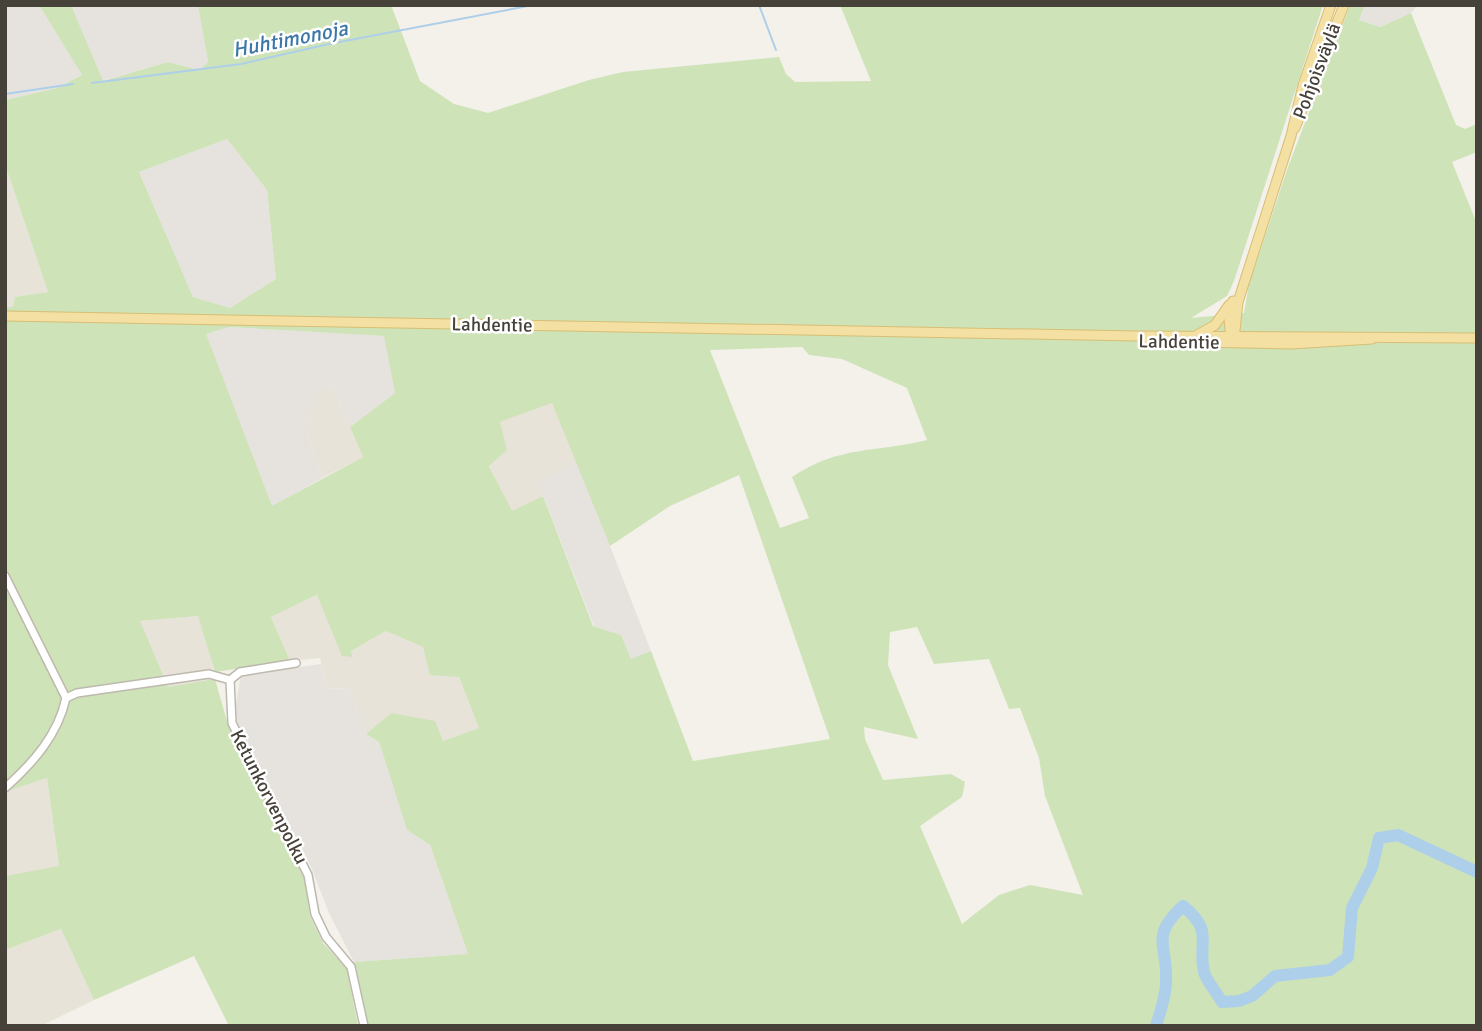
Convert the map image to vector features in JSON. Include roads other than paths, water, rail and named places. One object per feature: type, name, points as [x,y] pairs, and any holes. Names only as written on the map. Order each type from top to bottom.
[{"type":"main road","name":"Pohjoisväylä","points":[[1232,338],[1238,302],[1290,136],[1303,85],[1331,5]]},
{"type":"main road","name":"Pohjoisväylä","points":[[1290,136],[1304,111],[1343,5]]},
{"type":"main road","name":"Pohjoisväylä","points":[[1232,338],[1229,319],[1235,295],[1268,204]]},
{"type":"main road","name":"Pohjoisväylä","points":[[1195,336],[1221,318],[1235,295]]},
{"type":"main road","name":"Lahdentie","points":[[5,317],[1232,338]]},
{"type":"main road","name":"Lahdentie","points":[[979,332],[1004,337],[1477,338]]},
{"type":"street","points":[[5,576],[66,698],[61,720],[43,748],[5,788]]},
{"type":"street","points":[[66,698],[77,693],[209,674],[230,680],[240,672],[296,663]]},
{"type":"street","name":"Ketunkorvenpolku","points":[[230,680],[232,723],[308,875],[315,914],[326,937],[351,967],[364,1026]]},
{"type":"waterway","name":"Huhtimonoja","points":[[92,83],[241,64],[329,44],[533,5]]},
{"type":"waterway","points":[[759,5],[776,50]]},
{"type":"waterway","name":"Huhtimonoja","points":[[5,94],[73,84]]},
{"type":"waterway","points":[[1156,1026],[1166,987],[1163,934],[1166,926],[1183,906],[1193,915],[1202,930],[1202,962],[1207,980],[1222,1002],[1239,1001],[1252,996],[1275,976],[1330,970],[1348,957],[1352,908],[1372,868],[1379,838],[1398,835],[1477,872]]}]
